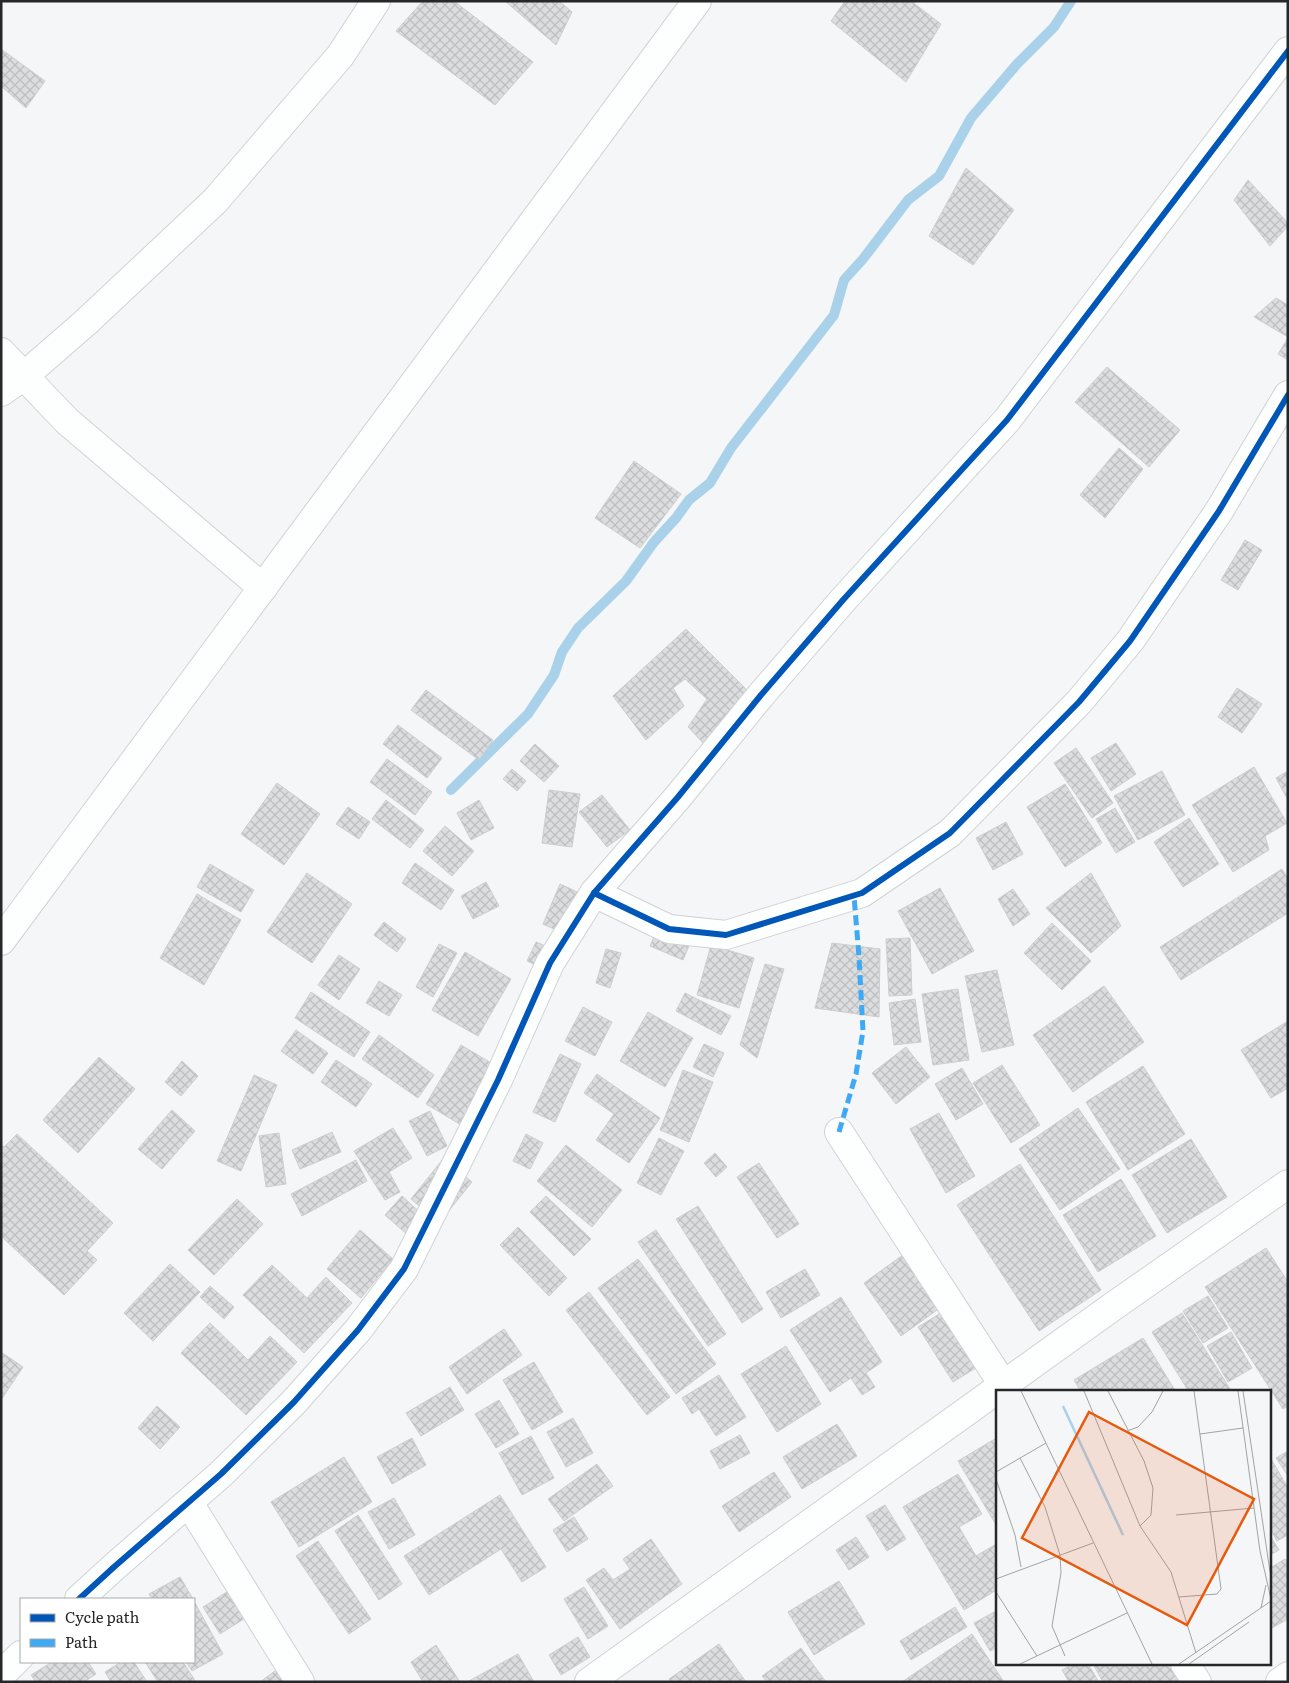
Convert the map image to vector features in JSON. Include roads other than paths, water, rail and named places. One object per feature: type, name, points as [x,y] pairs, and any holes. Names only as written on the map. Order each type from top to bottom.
[{"type":"street","points":[[1,392],[24,376],[85,323],[215,201],[340,56],[376,1]]},
{"type":"street","points":[[1,941],[697,1]]},
{"type":"street","points":[[81,1598],[114,1566],[221,1474],[294,1402],[358,1330],[404,1268],[498,1080],[550,962],[594,893],[678,797],[843,600],[1007,420],[1288,51]]},
{"type":"street","points":[[1,352],[67,421],[263,588]]},
{"type":"street","points":[[594,893],[669,929],[726,935],[862,894],[950,833],[1079,702],[1130,641],[1219,511],[1288,395]]},
{"type":"street","points":[[838,1132],[1006,1389],[1288,1184]]},
{"type":"street","points":[[590,1682],[996,1396]]},
{"type":"street","points":[[188,1503],[300,1682]]},
{"type":"street","points":[[1,1675],[20,1656]]},
{"type":"street","points":[[1186,1666],[1197,1682]]},
{"type":"street","points":[[1280,1682],[1288,1676]]},
{"type":"waterway","points":[[451,790],[528,714],[554,675],[562,652],[578,628],[626,581],[654,542],[676,518],[689,500],[710,483],[731,448],[834,315],[844,280],[863,259],[908,200],[939,176],[971,118],[1017,64],[1054,27],[1071,1]]}]
